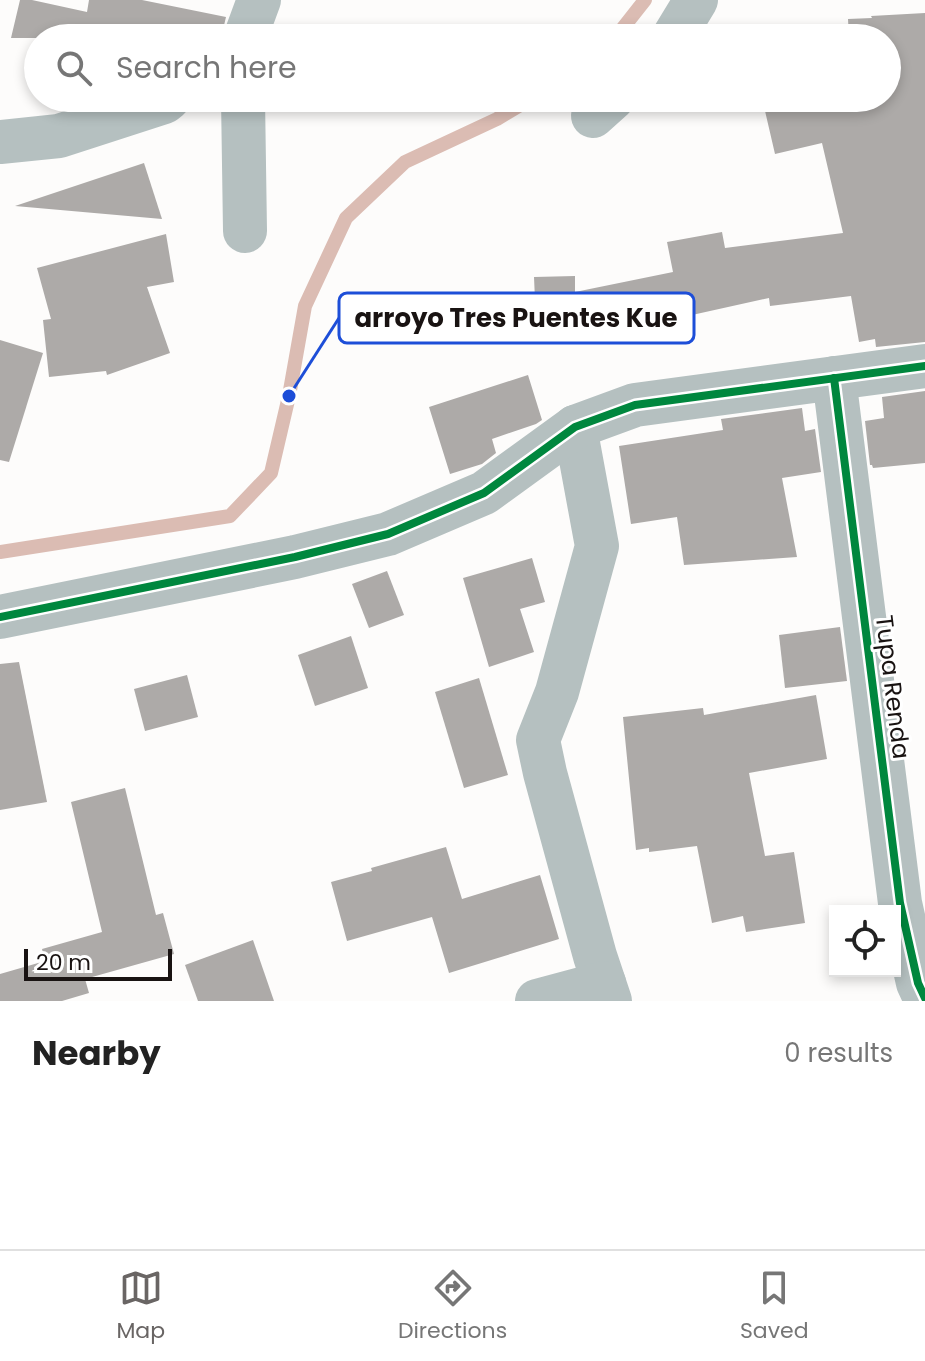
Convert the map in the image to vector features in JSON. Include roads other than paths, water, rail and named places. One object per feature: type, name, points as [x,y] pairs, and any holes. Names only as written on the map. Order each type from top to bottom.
[{"type":"street","points":[[250,24],[259,0]]},
{"type":"street","points":[[681,24],[696,0]]},
{"type":"street","points":[[0,142],[59,136],[133,112]]},
{"type":"street","points":[[243,112],[245,231]]},
{"type":"street","points":[[0,617],[295,557],[388,534],[484,493],[575,427],[635,405],[925,366]]},
{"type":"street","name":"Tupa Renda","points":[[834,378],[900,903],[918,983],[925,998]]},
{"type":"street","points":[[537,1001],[607,992],[538,740],[557,692],[597,546],[575,427]]},
{"type":"waterway","points":[[626,24],[645,0]]},
{"type":"waterway","points":[[0,552],[230,516],[271,473],[305,306],[346,218],[405,162],[509,112]]},
{"type":"place","name":"arroyo Tres Puentes Kue","points":[[289,396]]}]
